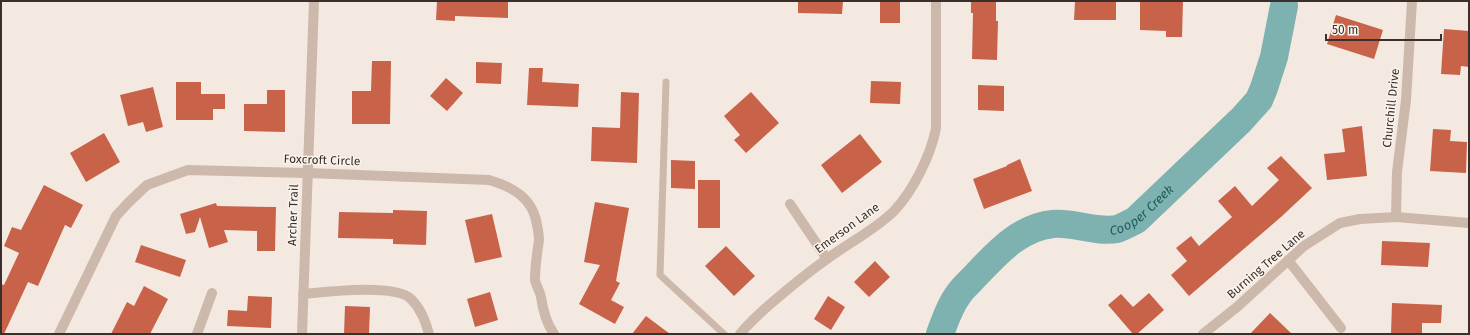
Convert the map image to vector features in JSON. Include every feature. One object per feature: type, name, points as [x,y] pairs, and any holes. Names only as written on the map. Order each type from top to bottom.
[{"type":"street","name":"Archer Trail","points":[[302,334],[314,1]]},
{"type":"street","name":"Emerson Lane","points":[[740,334],[746,326],[788,288],[894,211],[915,183],[933,143],[936,128],[936,1]]},
{"type":"street","name":"Churchill Drive","points":[[1396,217],[1397,172],[1406,100],[1412,1]]},
{"type":"street","name":"Foxcroft Circle","points":[[59,334],[116,216],[147,185],[188,170],[308,172],[489,180],[504,184],[522,196],[532,206],[539,239],[536,254],[536,282],[543,312],[550,329],[554,334]]},
{"type":"street","points":[[790,204],[827,259]]},
{"type":"street","name":"Burning Tree Lane","points":[[1203,334],[1236,307],[1304,246],[1340,223],[1360,219],[1396,217],[1469,223]]},
{"type":"street","points":[[1288,260],[1341,328]]},
{"type":"street","points":[[303,294],[365,289],[394,292],[410,297],[424,316],[429,334]]},
{"type":"street","points":[[197,334],[212,293]]},
{"type":"lane","points":[[666,82],[660,275],[724,334]]},
{"type":"building","points":[[437,1],[508,1],[508,18],[455,16],[455,21],[436,20]]},
{"type":"building","points":[[798,1],[843,1],[842,14],[798,13]]},
{"type":"building","points":[[880,1],[900,1],[900,23],[880,23]]},
{"type":"building","points":[[971,1],[996,1],[996,21],[998,21],[997,60],[972,59],[973,13],[971,13]]},
{"type":"building","points":[[1075,1],[1116,1],[1116,20],[1074,20]]},
{"type":"building","points":[[1140,1],[1183,1],[1182,37],[1166,37],[1166,31],[1140,30]]},
{"type":"building","points":[[1336,15],[1383,30],[1374,59],[1327,44]]},
{"type":"building","points":[[1444,29],[1469,31],[1469,67],[1461,66],[1460,75],[1441,74]]},
{"type":"building","points":[[372,61],[391,61],[390,124],[352,124],[352,91],[371,91]]},
{"type":"building","points":[[476,62],[502,63],[501,84],[476,83]]},
{"type":"building","points":[[529,68],[543,68],[542,82],[579,84],[578,107],[527,105]]},
{"type":"building","points":[[446,78],[463,93],[447,111],[430,96]]},
{"type":"building","points":[[871,81],[901,82],[900,104],[870,103]]},
{"type":"building","points":[[176,82],[201,82],[201,94],[225,94],[225,109],[213,109],[213,120],[176,120]]},
{"type":"building","points":[[978,85],[1004,86],[1004,111],[978,110]]},
{"type":"building","points":[[153,87],[163,127],[146,132],[143,122],[128,126],[120,95]]},
{"type":"building","points":[[267,90],[285,90],[285,132],[244,131],[244,104],[267,104]]},
{"type":"building","points":[[621,92],[639,93],[637,163],[591,161],[592,127],[620,128]]},
{"type":"building","points":[[751,92],[779,123],[746,153],[734,140],[740,135],[724,116]]},
{"type":"building","points":[[1362,126],[1367,176],[1327,180],[1324,154],[1345,152],[1342,129]]},
{"type":"building","points":[[1433,129],[1451,130],[1450,141],[1467,142],[1466,173],[1430,171]]},
{"type":"building","points":[[104,133],[120,162],[86,182],[70,153]]},
{"type":"building","points":[[860,134],[882,162],[842,193],[821,165]]},
{"type":"building","points":[[1281,156],[1312,188],[1281,217],[1189,296],[1171,275],[1187,261],[1176,248],[1191,236],[1199,246],[1232,217],[1218,201],[1235,186],[1252,206],[1279,180],[1267,168]]},
{"type":"building","points":[[1020,159],[1032,191],[984,209],[973,179],[1007,166]]},
{"type":"building","points":[[671,160],[695,161],[695,189],[671,188]]},
{"type":"building","points":[[698,180],[720,180],[720,228],[698,228]]},
{"type":"building","points":[[44,185],[83,205],[71,228],[65,225],[38,286],[28,282],[4,334],[1,334],[1,284],[4,285],[19,253],[4,246],[12,227],[21,230]]},
{"type":"building","points":[[595,202],[629,208],[616,281],[620,283],[611,300],[624,307],[615,324],[579,304],[600,265],[584,262]]},
{"type":"building","points":[[216,203],[217,206],[276,207],[275,251],[257,251],[257,231],[224,230],[228,242],[209,248],[200,217],[195,232],[186,234],[180,214]]},
{"type":"building","points":[[393,210],[427,211],[426,245],[393,244],[393,239],[338,238],[339,212],[393,213]]},
{"type":"building","points":[[492,214],[502,257],[475,263],[465,220]]},
{"type":"building","points":[[1382,241],[1430,243],[1428,267],[1381,265]]},
{"type":"building","points":[[141,245],[186,260],[180,277],[135,262]]},
{"type":"building","points":[[726,246],[755,276],[734,296],[705,266]]},
{"type":"building","points":[[875,261],[890,277],[869,297],[854,282]]},
{"type":"building","points":[[144,286],[168,299],[150,334],[111,334],[127,302],[134,306]]},
{"type":"building","points":[[490,292],[498,320],[475,327],[467,299]]},
{"type":"building","points":[[1149,293],[1164,310],[1137,334],[1133,334],[1108,305],[1121,294],[1133,307]]},
{"type":"building","points":[[248,296],[272,297],[271,328],[227,326],[228,310],[247,311]]},
{"type":"building","points":[[828,296],[845,307],[831,330],[814,319]]},
{"type":"building","points":[[1392,303],[1442,305],[1441,323],[1422,323],[1422,334],[1391,334]]},
{"type":"building","points":[[345,306],[370,307],[369,334],[344,334]]},
{"type":"building","points":[[1270,313],[1292,334],[1250,334]]},
{"type":"building","points":[[646,316],[670,334],[632,334]]},
{"type":"waterway","name":"Cooper Creek","points":[[940,334],[950,309],[960,292],[994,256],[1011,241],[1041,226],[1069,224],[1093,229],[1109,230],[1117,229],[1136,220],[1241,120],[1259,100],[1264,88],[1274,57],[1284,6]]}]
